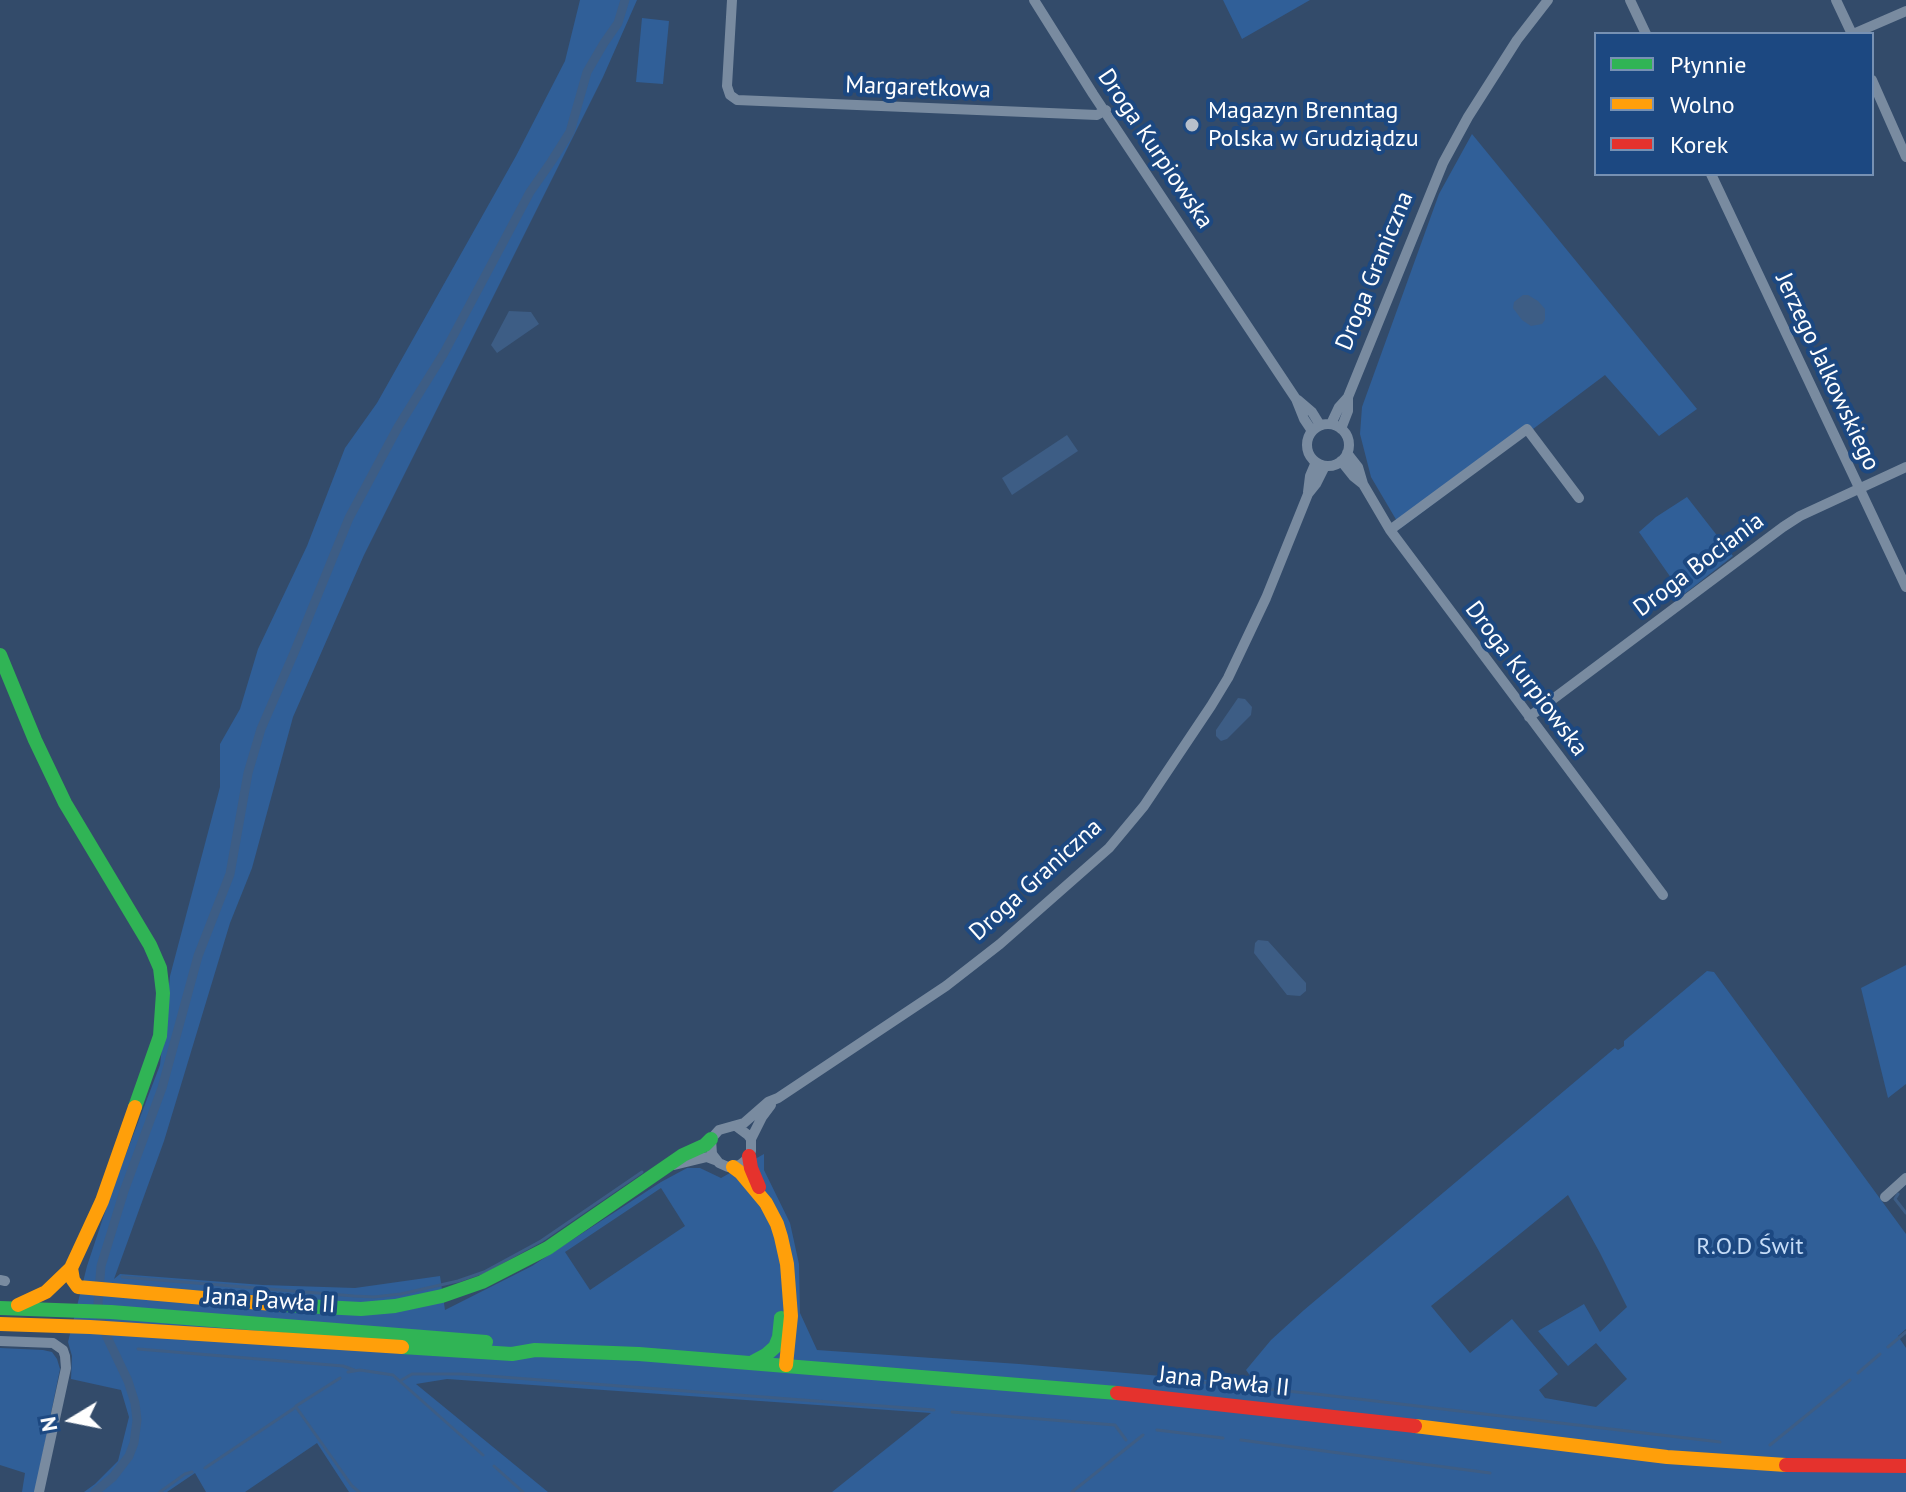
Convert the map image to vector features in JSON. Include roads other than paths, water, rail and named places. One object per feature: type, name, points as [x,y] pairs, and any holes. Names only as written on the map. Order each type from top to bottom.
[{"type":"main road","points":[[0,655],[65,803],[150,945],[160,968],[163,993],[160,1036],[109,1182],[71,1268],[46,1292],[6,1308]]},
{"type":"main road","points":[[71,1268],[75,1284],[86,1289],[267,1304],[361,1309],[395,1306],[442,1296],[482,1282],[548,1248],[711,1139]]},
{"type":"main road","points":[[749,1156],[751,1168],[781,1237],[787,1264],[791,1316],[786,1365]]},
{"type":"main road","points":[[733,1167],[766,1203]]},
{"type":"main road","points":[[752,1362],[775,1347],[788,1281]]},
{"type":"main road","name":"Jana Pawła II","points":[[6,1308],[87,1310],[511,1344],[535,1350]]},
{"type":"main road","name":"Jana Pawła II","points":[[0,1324],[512,1354],[535,1350],[752,1362],[1178,1399],[1667,1457],[1788,1465],[1906,1466]]},
{"type":"street","name":"Margaretkowa","points":[[732,0],[727,86],[730,95],[737,100],[1097,115],[1106,110]]},
{"type":"street","name":"Droga Kurpiowska","points":[[1034,0],[1296,399],[1326,427]]},
{"type":"street","name":"Droga Graniczna","points":[[1326,427],[1348,411],[1348,397],[1443,163],[1517,40],[1548,0]]},
{"type":"street","points":[[1630,0],[1645,32]]},
{"type":"street","points":[[1836,0],[1851,32]]},
{"type":"street","points":[[1857,32],[1906,11]]},
{"type":"street","points":[[1874,85],[1906,157]]},
{"type":"street","name":"Jerzego Jalkowskiego","points":[[1712,176],[1906,587]]},
{"type":"street","points":[[1326,427],[1348,440],[1344,457],[1334,465],[1320,464],[1308,451],[1308,437],[1326,427]]},
{"type":"street","points":[[1390,530],[1527,429],[1579,498]]},
{"type":"street","name":"Droga Kurpiowska","points":[[1344,457],[1353,476],[1363,484],[1390,530],[1663,895]]},
{"type":"street","name":"Droga Graniczna","points":[[736,1126],[974,965],[1109,848],[1144,806],[1228,678],[1274,579],[1308,494],[1316,484],[1320,464]]},
{"type":"street","name":"Droga Bociania","points":[[1529,717],[1783,527],[1800,516],[1906,467]]},
{"type":"street","name":"Droga Graniczna","points":[[751,1139],[762,1117],[778,1098]]},
{"type":"street","points":[[668,1167],[707,1157],[723,1166],[733,1167],[745,1161],[751,1151],[751,1139],[745,1131],[736,1126],[719,1130],[711,1139],[715,1160]]},
{"type":"street","points":[[1885,1197],[1906,1178]]},
{"type":"street","points":[[0,1341],[53,1343],[63,1350],[65,1356],[66,1368],[39,1492]]},
{"type":"waterway","points":[[95,1492],[113,1477],[129,1456],[137,1420],[128,1381],[101,1319],[98,1303],[101,1266],[124,1191],[162,1088],[198,956],[230,874],[248,773],[261,729],[349,518],[398,427],[444,353],[530,192],[570,132],[587,72],[618,23],[625,0]]},
{"type":"waterway","points":[[122,1277],[354,1296],[401,1294],[484,1272],[541,1241],[642,1172]]},
{"type":"waterway","points":[[1898,1194],[1895,1199],[1906,1213]]},
{"type":"waterway","points":[[1888,1347],[1906,1332]]},
{"type":"waterway","points":[[138,1349],[343,1366],[354,1370]]},
{"type":"waterway","points":[[1858,1373],[1880,1354]]},
{"type":"waterway","points":[[348,1372],[360,1370],[393,1375],[483,1455]]},
{"type":"waterway","points":[[400,1381],[412,1374],[462,1374],[934,1410]]},
{"type":"waterway","points":[[296,1406],[340,1378]]},
{"type":"waterway","points":[[1159,1378],[1720,1442]]},
{"type":"waterway","points":[[1770,1445],[1850,1380]]},
{"type":"waterway","points":[[205,1468],[296,1407],[359,1492]]},
{"type":"waterway","points":[[952,1412],[1115,1425],[1126,1440]]},
{"type":"waterway","points":[[1157,1430],[1223,1438]]},
{"type":"waterway","points":[[1072,1492],[1143,1435]]},
{"type":"waterway","points":[[1241,1440],[1490,1473]]},
{"type":"waterway","points":[[494,1466],[523,1492]]},
{"type":"waterway","points":[[160,1492],[192,1472]]},
{"type":"place","name":"Magazyn Brenntag Polska w Grudziądzu","points":[[1192,125]]},
{"type":"park label","name":"R.O.D Świt","points":[[1750,1247]]}]
